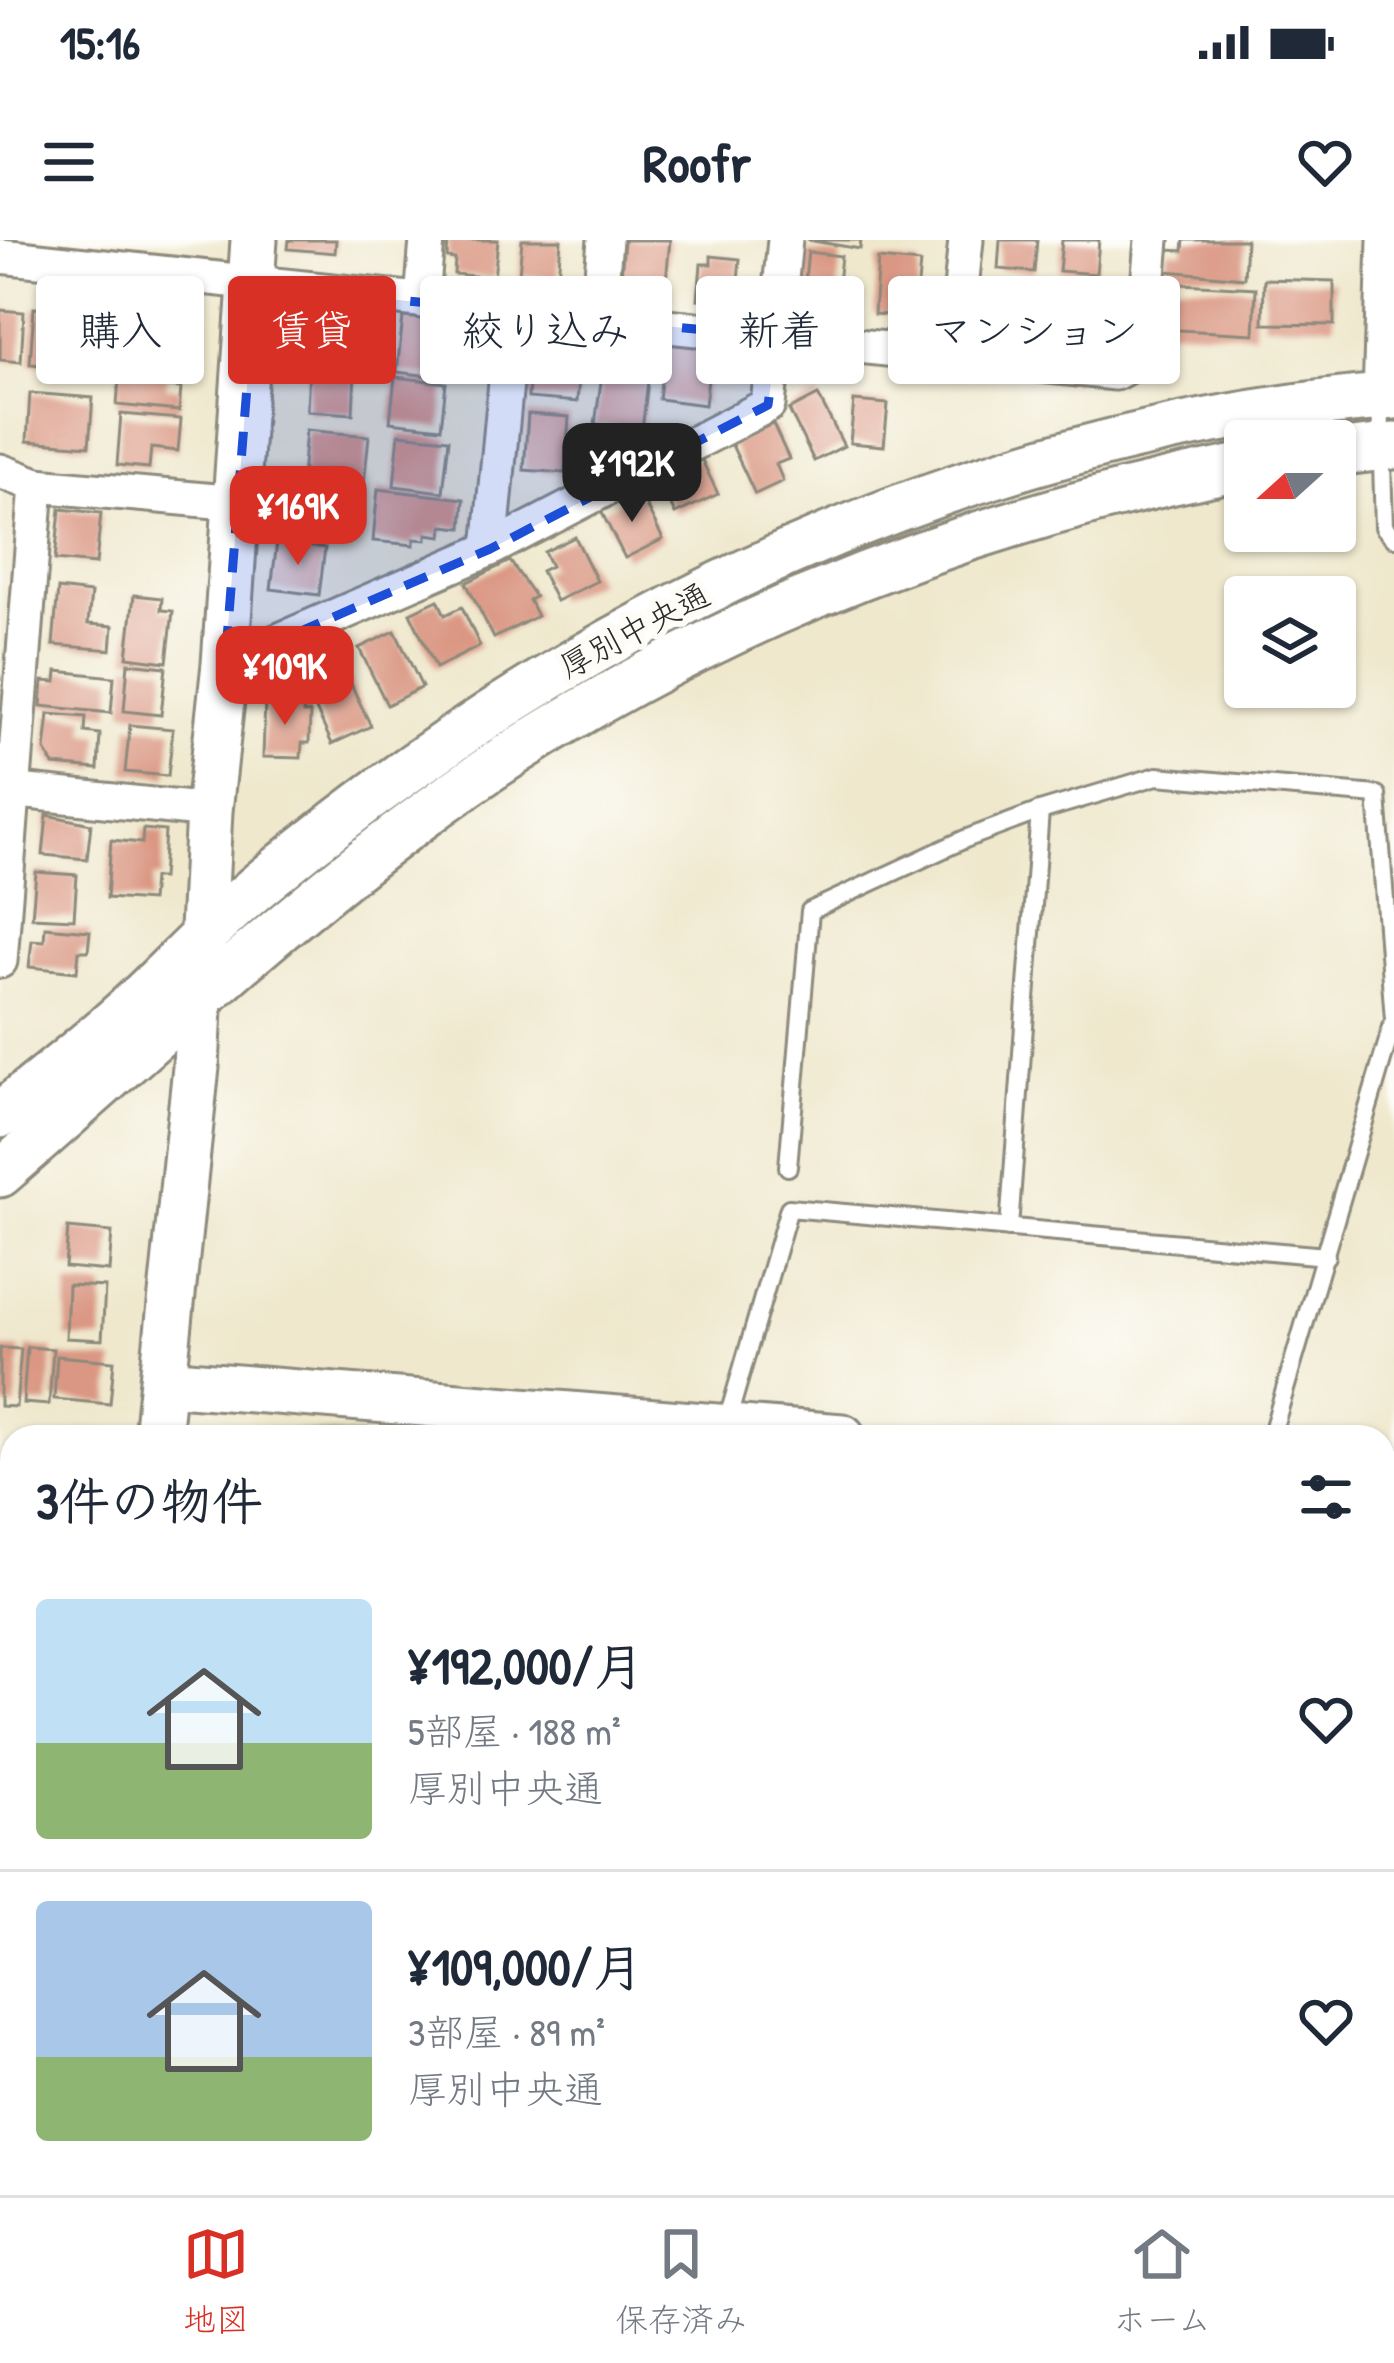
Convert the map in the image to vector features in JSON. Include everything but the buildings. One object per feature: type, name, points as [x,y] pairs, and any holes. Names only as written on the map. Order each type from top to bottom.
[{"type":"main road","points":[[254,240],[254,276]]},
{"type":"main road","points":[[159,1425],[176,1296],[209,811],[247,384]]},
{"type":"main road","name":"厚別中央通","points":[[0,1115],[129,1008],[262,881],[446,743],[552,672],[733,577],[947,489],[1094,446],[1387,396]]},
{"type":"main road","name":"厚別中央通","points":[[0,1174],[200,992],[418,819],[550,730],[825,589],[970,534],[1148,485],[1224,470]]},
{"type":"main road","points":[[164,1382],[726,1425]]},
{"type":"street","points":[[424,276],[427,240]]},
{"type":"street","points":[[602,276],[605,240]]},
{"type":"street","points":[[782,276],[785,240]]},
{"type":"street","points":[[962,276],[966,240]]},
{"type":"street","points":[[1150,276],[1153,240]]},
{"type":"street","points":[[1385,240],[1387,396]]},
{"type":"street","points":[[0,256],[74,251],[228,281]]},
{"type":"street","points":[[490,549],[506,384]]},
{"type":"street","points":[[225,664],[490,549],[768,405],[770,384]]},
{"type":"street","points":[[0,471],[37,485],[238,503]]},
{"type":"street","points":[[0,961],[14,617],[37,485]]},
{"type":"street","points":[[7,790],[209,811]]},
{"type":"lane","points":[[1387,396],[1369,449],[1384,527],[1394,538]]},
{"type":"lane","points":[[788,1167],[810,911],[965,839],[1157,776],[1376,796],[1394,1019],[1275,1425]]},
{"type":"lane","points":[[1009,1228],[1040,811]]},
{"type":"lane","points":[[726,1425],[789,1208],[1326,1256]]},
{"type":"highlighted area","points":[[255,286],[777,337],[768,405],[490,549],[225,664]]}]
